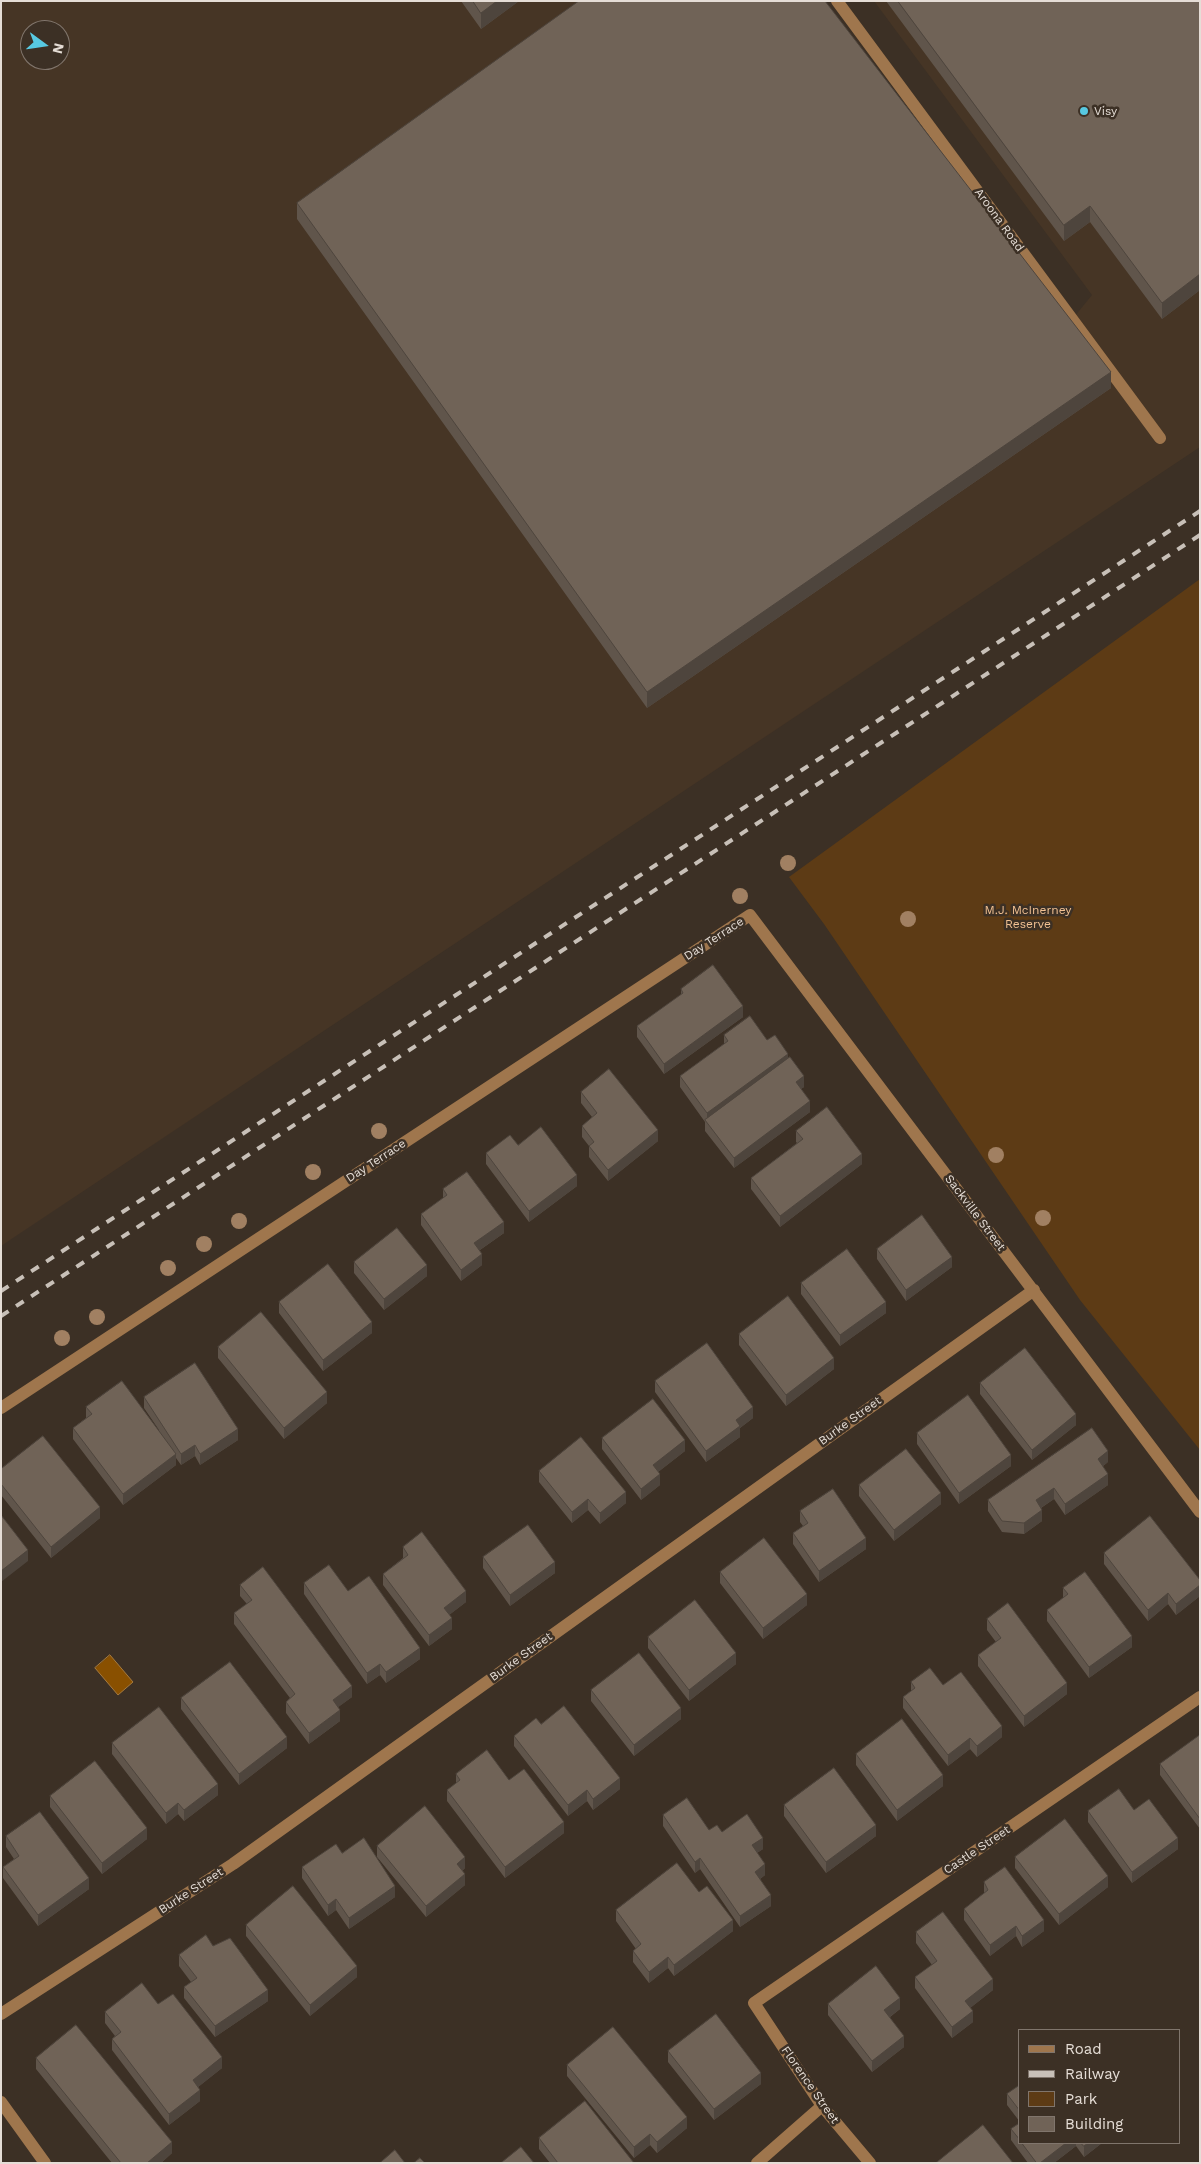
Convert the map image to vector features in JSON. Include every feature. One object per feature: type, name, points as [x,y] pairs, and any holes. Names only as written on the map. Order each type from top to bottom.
[{"type":"street","name":"Aroona Road","points":[[837,1],[1160,438]]},
{"type":"street","name":"Sackville Street","points":[[750,915],[1200,1512]]},
{"type":"street","name":"Day Terrace","points":[[1,1408],[750,915]]},
{"type":"street","name":"Burke Street","points":[[1,2014],[233,1864],[1034,1290]]},
{"type":"street","name":"Castle Street","points":[[754,2003],[1200,1697]]},
{"type":"street","name":"Florence Street","points":[[754,2003],[822,2106],[870,2163]]},
{"type":"street","points":[[1,2102],[45,2163]]},
{"type":"street","points":[[757,2163],[822,2106]]},
{"type":"shaded area","points":[[1,1],[815,1],[1061,333],[1092,295],[874,1],[1200,1],[1200,447],[1,1246]]},
{"type":"shaded area","points":[[110,1655],[133,1682],[118,1695],[95,1668]]},
{"type":"green space","name":"M.J. McInerney Reserve","points":[[1200,579],[1200,1450],[1080,1300],[824,924],[789,877]]},
{"type":"building","points":[[473,1],[497,1],[481,13]]},
{"type":"building","points":[[579,1],[825,1],[1111,372],[647,692],[297,203]]},
{"type":"building","name":"Visy","points":[[898,1],[1200,1],[1200,274],[1162,303],[1090,206],[1064,225]]},
{"type":"building","points":[[713,965],[743,1006],[664,1064],[637,1026],[683,993],[681,989]]},
{"type":"building","points":[[750,1016],[767,1040],[775,1035],[788,1054],[707,1113],[680,1076],[728,1041],[724,1035]]},
{"type":"building","points":[[790,1057],[804,1076],[796,1082],[810,1101],[734,1158],[705,1120]]},
{"type":"building","points":[[609,1069],[658,1130],[608,1170],[589,1146],[594,1142],[582,1126],[597,1113],[581,1092]]},
{"type":"building","points":[[827,1107],[862,1154],[780,1216],[751,1178],[803,1139],[796,1131]]},
{"type":"building","points":[[541,1127],[577,1175],[529,1211],[486,1153],[510,1135],[518,1145]]},
{"type":"building","points":[[467,1172],[504,1222],[474,1243],[482,1254],[461,1270],[421,1214],[447,1195],[443,1189]]},
{"type":"building","points":[[922,1215],[952,1257],[906,1290],[877,1249]]},
{"type":"building","points":[[397,1228],[427,1265],[384,1299],[354,1262]]},
{"type":"building","points":[[847,1249],[886,1302],[840,1335],[801,1283]]},
{"type":"building","points":[[328,1264],[372,1322],[323,1360],[279,1302]]},
{"type":"building","points":[[788,1296],[834,1358],[786,1395],[739,1334]]},
{"type":"building","points":[[261,1312],[327,1392],[284,1428],[218,1347]]},
{"type":"building","points":[[707,1343],[753,1407],[736,1420],[740,1426],[706,1451],[655,1381]]},
{"type":"building","points":[[1025,1348],[1076,1414],[1032,1450],[980,1383]]},
{"type":"building","points":[[195,1363],[238,1429],[200,1454],[195,1445],[181,1454],[144,1397]]},
{"type":"building","points":[[122,1381],[176,1454],[123,1494],[73,1428],[92,1414],[86,1407]]},
{"type":"building","points":[[968,1395],[1011,1455],[959,1493],[917,1433]]},
{"type":"building","points":[[653,1399],[685,1440],[653,1465],[660,1474],[641,1489],[602,1438]]},
{"type":"building","points":[[1092,1428],[1108,1451],[1098,1459],[1108,1474],[1065,1504],[1054,1488],[1036,1500],[1042,1510],[1024,1523],[1002,1521],[988,1500]]},
{"type":"building","points":[[43,1436],[100,1507],[51,1547],[1,1484],[1,1469]]},
{"type":"building","points":[[581,1437],[626,1492],[600,1513],[588,1499],[572,1512],[539,1471]]},
{"type":"building","points":[[906,1449],[941,1493],[894,1530],[859,1485]]},
{"type":"building","points":[[833,1489],[866,1538],[819,1571],[793,1533],[808,1523],[800,1511]]},
{"type":"building","points":[[1,1515],[28,1550],[1,1571]]},
{"type":"building","points":[[1150,1516],[1200,1580],[1200,1585],[1176,1604],[1168,1593],[1148,1610],[1104,1553]]},
{"type":"building","points":[[528,1525],[555,1562],[510,1595],[483,1557]]},
{"type":"building","points":[[422,1532],[466,1591],[444,1608],[452,1618],[429,1635],[383,1574],[408,1555],[403,1547]]},
{"type":"building","points":[[764,1538],[807,1594],[763,1628],[720,1572]]},
{"type":"building","points":[[329,1565],[348,1591],[369,1576],[420,1648],[386,1672],[380,1664],[367,1673],[304,1583]]},
{"type":"building","points":[[263,1567],[352,1686],[333,1700],[340,1710],[309,1733],[286,1702],[295,1694],[234,1613],[252,1600],[240,1585]]},
{"type":"building","points":[[1085,1572],[1132,1636],[1089,1667],[1047,1610],[1068,1594],[1063,1588]]},
{"type":"building","points":[[695,1600],[736,1653],[689,1690],[648,1637]]},
{"type":"building","points":[[1008,1603],[1067,1683],[1024,1716],[978,1655],[1001,1638],[987,1619]]},
{"type":"building","points":[[639,1653],[681,1708],[634,1745],[591,1690]]},
{"type":"building","points":[[230,1662],[287,1737],[239,1774],[181,1698]]},
{"type":"building","points":[[930,1668],[943,1685],[961,1672],[1002,1726],[977,1746],[970,1738],[948,1755],[903,1697],[915,1688],[911,1682]]},
{"type":"building","points":[[564,1706],[620,1778],[593,1799],[587,1790],[568,1805],[514,1736],[536,1718],[541,1724]]},
{"type":"building","points":[[159,1707],[218,1784],[184,1810],[178,1803],[166,1813],[112,1743]]},
{"type":"building","points":[[902,1719],[943,1775],[897,1810],[856,1754]]},
{"type":"building","points":[[1200,1735],[1200,1819],[1160,1764]]},
{"type":"building","points":[[487,1750],[509,1780],[524,1769],[564,1822],[505,1867],[447,1790],[460,1780],[456,1774]]},
{"type":"building","points":[[95,1761],[147,1828],[102,1863],[50,1796]]},
{"type":"building","points":[[834,1768],[876,1825],[826,1862],[784,1805]]},
{"type":"building","points":[[1119,1789],[1134,1810],[1149,1799],[1178,1838],[1132,1872],[1088,1811]]},
{"type":"building","points":[[687,1798],[709,1830],[717,1825],[722,1832],[747,1814],[763,1838],[752,1845],[765,1864],[755,1872],[771,1895],[740,1916],[700,1858],[695,1862],[663,1815]]},
{"type":"building","points":[[425,1806],[465,1857],[457,1864],[465,1874],[426,1906],[377,1846]]},
{"type":"building","points":[[40,1812],[89,1878],[38,1915],[3,1867],[19,1856],[6,1836]]},
{"type":"building","points":[[1065,1819],[1108,1876],[1059,1914],[1015,1857]]},
{"type":"building","points":[[364,1838],[395,1886],[349,1918],[336,1899],[328,1905],[302,1867],[336,1844],[342,1853]]},
{"type":"building","points":[[677,1863],[699,1892],[707,1886],[733,1920],[674,1965],[668,1957],[649,1972],[633,1951],[641,1944],[616,1910]]},
{"type":"building","points":[[1005,1867],[1044,1920],[1022,1936],[1016,1926],[990,1945],[964,1909],[988,1890],[984,1882]]},
{"type":"building","points":[[293,1886],[357,1966],[310,2005],[246,1925]]},
{"type":"building","points":[[943,1912],[993,1979],[965,2001],[973,2011],[952,2027],[915,1977],[937,1961],[916,1932]]},
{"type":"building","points":[[206,1935],[213,1946],[230,1938],[268,1990],[215,2026],[184,1987],[197,1978],[179,1955]]},
{"type":"building","points":[[876,1966],[900,1998],[884,2010],[904,2036],[872,2061],[828,2004]]},
{"type":"building","points":[[142,1983],[158,2004],[173,1994],[222,2057],[193,2080],[200,2090],[169,2114],[112,2039],[121,2032],[105,2012]]},
{"type":"building","points":[[716,2014],[761,2073],[714,2109],[668,2051]]},
{"type":"building","points":[[76,2025],[172,2142],[147,2163],[121,2163],[36,2058]]},
{"type":"building","points":[[613,2027],[687,2117],[657,2142],[650,2134],[634,2147],[567,2065]]},
{"type":"building","points":[[1018,2086],[1018,2108],[1007,2094]]},
{"type":"building","points":[[585,2101],[634,2163],[558,2163],[539,2138]]},
{"type":"building","points":[[1018,2124],[1018,2138],[1011,2129]]},
{"type":"building","points":[[983,2125],[1013,2163],[936,2163]]},
{"type":"building","points":[[1023,2144],[1065,2144],[1040,2163],[1037,2163]]},
{"type":"building","points":[[521,2147],[534,2163],[501,2163]]},
{"type":"building","points":[[395,2150],[405,2163],[380,2163]]},
{"type":"building","points":[[420,2158],[425,2163],[414,2163]]},
{"type":"railway","points":[[1,1291],[1200,511]]},
{"type":"railway","points":[[1,1316],[1200,535]]},
{"type":"place","name":"Visy","points":[[1084,111]]}]
